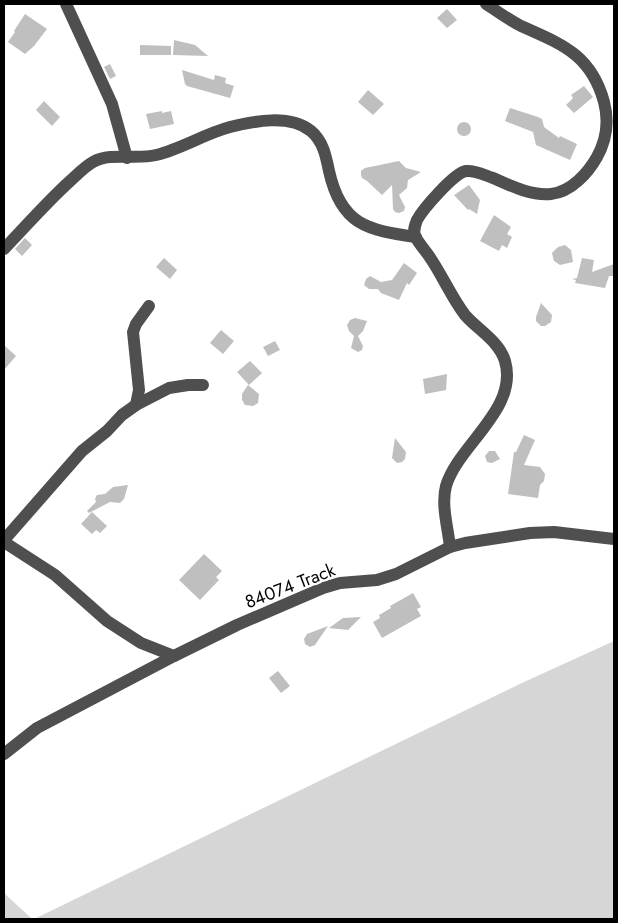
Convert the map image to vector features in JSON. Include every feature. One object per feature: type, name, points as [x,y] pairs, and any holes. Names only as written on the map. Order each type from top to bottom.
[{"type":"street","points":[[66,4],[112,104],[128,158]]},
{"type":"street","points":[[450,547],[444,500],[446,485],[500,402],[506,390],[506,370],[500,352],[492,341],[466,316],[432,260],[416,238],[415,227],[418,219],[456,175],[460,173],[473,171],[481,173],[527,192],[551,194],[561,192],[574,185],[585,174],[597,157],[606,133],[605,108],[602,95],[594,78],[577,55],[546,36],[518,25],[486,4]]},
{"type":"street","points":[[4,249],[43,206],[87,166],[102,158],[154,156],[229,127],[271,121],[292,123],[310,130],[322,145],[326,154],[336,197],[342,207],[354,219],[381,232],[416,238]]},
{"type":"street","points":[[136,405],[139,395],[139,384],[133,332],[136,324],[149,306]]},
{"type":"street","points":[[174,656],[141,643],[107,620],[55,575],[4,541],[82,451],[107,431],[122,415],[136,405],[169,388],[188,385],[203,386]]},
{"type":"street","name":"84074 Track","points":[[4,754],[38,728],[174,656],[237,625],[323,588],[340,583],[377,580],[396,574],[450,547],[506,536],[554,532],[614,539]]},
{"type":"shaded area","points":[[614,641],[614,919],[34,919],[524,682]]},
{"type":"shaded area","points":[[4,893],[32,919],[4,919]]},
{"type":"building","points":[[447,9],[457,20],[447,28],[437,18]]},
{"type":"building","points":[[25,14],[47,29],[25,54],[8,42]]},
{"type":"building","points":[[174,40],[195,45],[208,56],[173,55]]},
{"type":"building","points":[[140,45],[171,46],[171,55],[140,55]]},
{"type":"building","points":[[110,64],[116,76],[110,79],[104,67]]},
{"type":"building","points":[[182,70],[214,80],[215,75],[226,78],[225,83],[234,86],[230,98],[187,86]]},
{"type":"building","points":[[584,86],[593,97],[574,113],[566,105],[573,98],[571,95]]},
{"type":"building","points":[[368,90],[384,104],[373,115],[358,102]]},
{"type":"building","points":[[44,101],[60,117],[52,126],[36,110]]},
{"type":"building","points":[[510,108],[542,119],[544,127],[559,138],[560,136],[577,144],[570,160],[536,145],[533,132],[505,121]]},
{"type":"building","points":[[162,111],[162,113],[171,111],[174,124],[150,129],[146,114]]},
{"type":"building","points":[[461,122],[467,122],[471,129],[467,136],[461,136],[457,132],[457,126]]},
{"type":"building","points":[[399,161],[406,168],[421,172],[408,180],[407,188],[399,195],[405,207],[404,211],[399,213],[393,209],[392,185],[382,195],[362,178],[361,171],[365,168]]},
{"type":"building","points":[[469,185],[480,200],[477,214],[468,210],[454,195]]},
{"type":"building","points":[[494,215],[511,227],[507,234],[512,237],[507,248],[502,245],[499,251],[480,241]]},
{"type":"building","points":[[25,238],[32,245],[22,256],[15,249]]},
{"type":"building","points":[[565,245],[571,250],[573,262],[560,265],[554,261],[552,253],[558,247]]},
{"type":"building","points":[[164,258],[177,270],[170,279],[156,267]]},
{"type":"building","points":[[582,258],[594,260],[592,272],[614,264],[614,276],[609,276],[605,288],[575,283],[576,280],[572,279],[577,278]]},
{"type":"building","points":[[404,263],[417,273],[409,285],[407,283],[399,300],[381,293],[378,289],[369,289],[364,285],[366,279],[370,276],[381,282],[392,280]]},
{"type":"building","points":[[541,303],[552,315],[551,322],[545,326],[541,326],[536,321]]},
{"type":"building","points":[[355,318],[367,321],[363,331],[358,336],[363,346],[362,350],[358,352],[351,348],[354,336],[349,331],[347,325],[350,320]]},
{"type":"building","points":[[221,330],[234,341],[223,354],[210,343]]},
{"type":"building","points":[[275,341],[280,350],[268,356],[263,347]]},
{"type":"building","points":[[4,345],[16,356],[4,370]]},
{"type":"building","points":[[250,361],[262,373],[249,385],[237,372]]},
{"type":"building","points":[[447,374],[446,390],[425,394],[423,379]]},
{"type":"building","points":[[248,385],[259,394],[258,403],[253,406],[245,405],[242,400],[242,394]]},
{"type":"building","points":[[524,435],[535,440],[524,465],[540,467],[545,474],[544,481],[540,485],[538,498],[508,494],[514,452],[516,452]]},
{"type":"building","points":[[395,438],[406,452],[405,459],[397,463],[392,458]]},
{"type":"building","points":[[489,451],[495,451],[500,459],[492,463],[487,462],[485,456]]},
{"type":"building","points":[[128,485],[124,499],[120,503],[110,502],[89,513],[87,511],[96,502],[97,495],[105,494],[113,487]]},
{"type":"building","points":[[92,512],[107,526],[100,533],[96,530],[92,534],[81,524]]},
{"type":"building","points":[[204,554],[222,571],[216,577],[219,580],[200,600],[179,580]]},
{"type":"building","points":[[413,593],[421,607],[417,609],[421,616],[382,638],[373,622],[380,618],[379,615],[391,608],[390,606]]},
{"type":"building","points":[[361,617],[348,630],[329,628],[343,618]]},
{"type":"building","points":[[328,626],[315,645],[310,647],[305,644],[304,639],[307,634]]},
{"type":"building","points":[[278,671],[290,686],[281,693],[269,678]]}]
